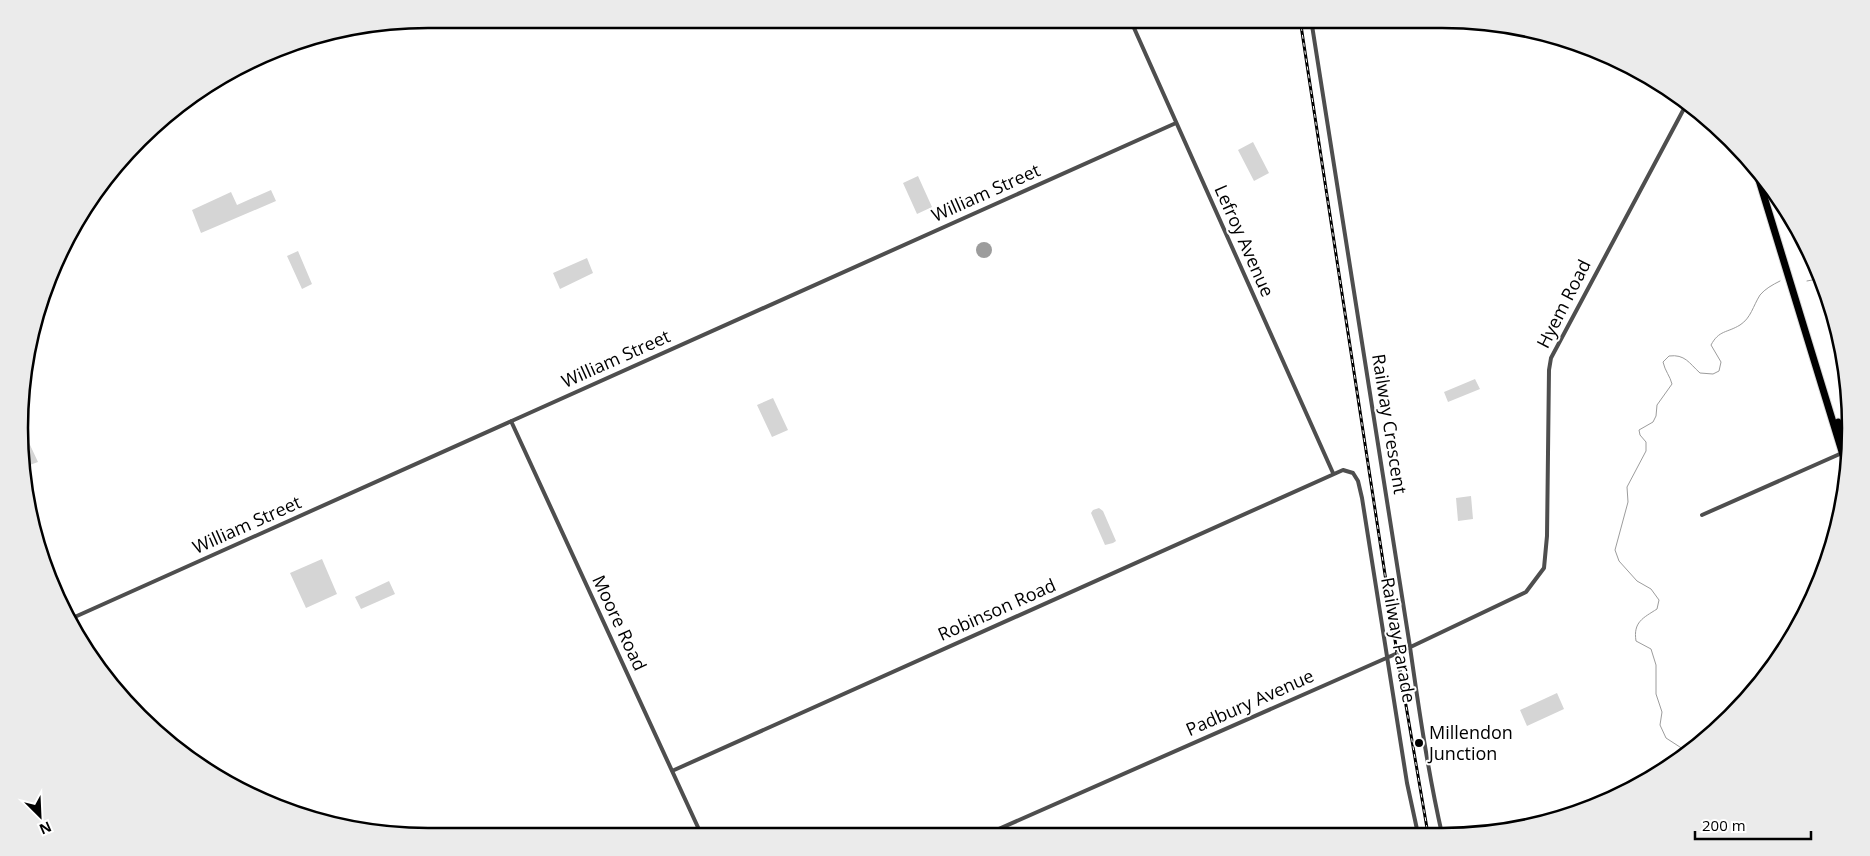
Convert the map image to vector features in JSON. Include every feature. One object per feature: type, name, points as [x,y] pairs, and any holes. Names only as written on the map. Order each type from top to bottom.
[{"type":"highway","points":[[1761,185],[1842,437]]},
{"type":"highway","points":[[1767,194],[1842,436]]},
{"type":"street","name":"Lefroy Avenue","points":[[1134,28],[1333,473]]},
{"type":"street","name":"Railway Crescent","points":[[1312,28],[1431,787],[1441,828]]},
{"type":"street","name":"Hyem Road","points":[[1526,592],[1544,568],[1547,536],[1549,370],[1551,358],[1684,108]]},
{"type":"street","name":"William Street","points":[[75,617],[1176,123]]},
{"type":"street","name":"Moore Road","points":[[511,421],[698,828]]},
{"type":"street","points":[[1702,516],[1842,454]]},
{"type":"street","name":"Railway Parade","points":[[1333,473],[1342,470],[1353,473],[1358,481],[1407,783],[1417,828]]},
{"type":"street","name":"Robinson Road","points":[[672,771],[1333,473]]},
{"type":"street","name":"Padbury Avenue","points":[[1001,828],[1388,657],[1526,592]]},
{"type":"shaded area","points":[[1253,142],[1269,173],[1254,181],[1238,150]]},
{"type":"shaded area","points":[[918,176],[932,207],[917,214],[903,183]]},
{"type":"shaded area","points":[[271,190],[276,201],[201,233],[192,210],[231,192],[237,205]]},
{"type":"shaded area","points":[[984,242],[990,244],[992,250],[990,256],[984,258],[978,256],[976,250],[978,244]]},
{"type":"shaded area","points":[[298,251],[312,284],[302,289],[287,256]]},
{"type":"shaded area","points":[[587,258],[593,273],[560,289],[553,273]]},
{"type":"shaded area","points":[[1475,379],[1480,389],[1448,402],[1444,392]]},
{"type":"shaded area","points":[[773,398],[788,430],[772,437],[757,405]]},
{"type":"shaded area","points":[[28,441],[38,462],[29,465]]},
{"type":"shaded area","points":[[1471,496],[1473,519],[1458,521],[1456,498]]},
{"type":"shaded area","points":[[1099,508],[1103,511],[1116,541],[1113,543],[1105,545],[1091,513]]},
{"type":"shaded area","points":[[322,559],[337,594],[306,608],[290,573]]},
{"type":"shaded area","points":[[389,581],[395,594],[361,609],[355,597]]},
{"type":"shaded area","points":[[1557,693],[1564,709],[1527,726],[1520,710]]},
{"type":"waterway","points":[[1807,281],[1814,280]]},
{"type":"waterway","points":[[1682,749],[1666,738],[1660,725],[1662,712],[1656,694],[1656,665],[1651,649],[1636,641],[1635,635],[1640,621],[1657,609],[1659,600],[1651,589],[1637,581],[1619,561],[1615,550],[1628,502],[1627,487],[1646,451],[1646,442],[1640,435],[1639,430],[1653,422],[1656,416],[1657,405],[1672,384],[1663,362],[1669,356],[1679,356],[1700,373],[1713,374],[1719,371],[1721,362],[1711,345],[1714,340],[1720,334],[1744,322],[1760,295],[1780,281]]},
{"type":"railway","points":[[1301,28],[1397,653],[1427,828]]},
{"type":"place","name":"Millendon Junction","points":[[1419,743]]}]
